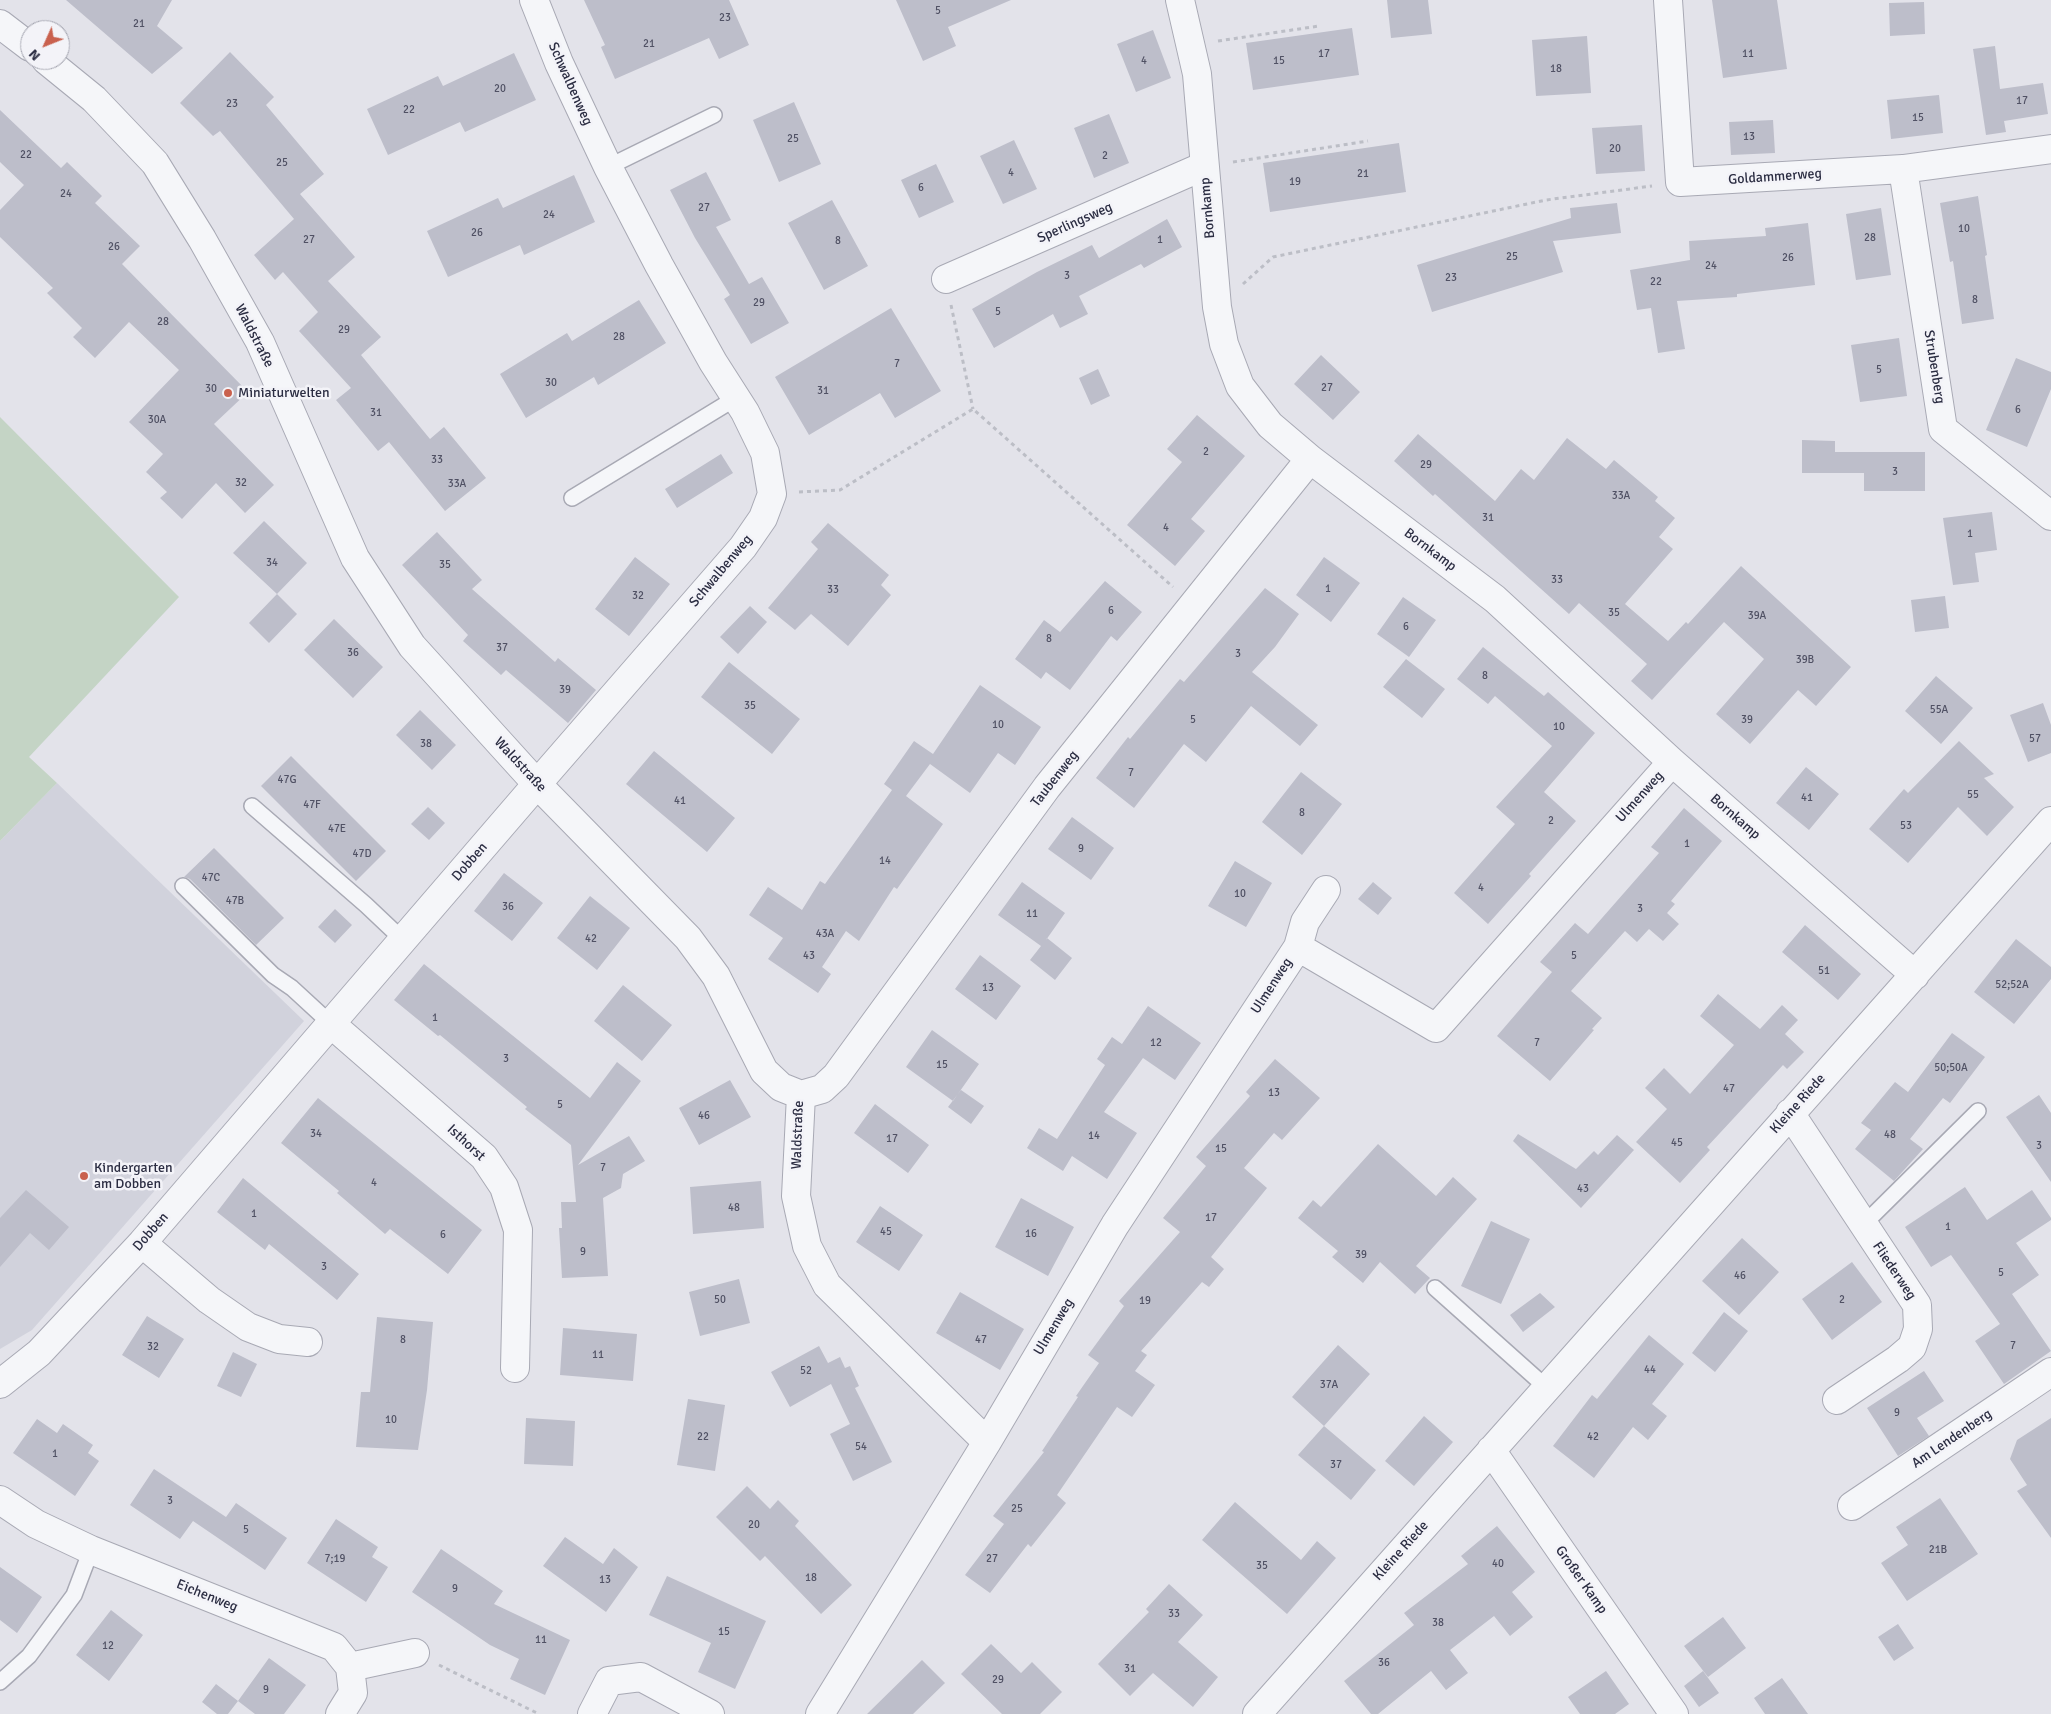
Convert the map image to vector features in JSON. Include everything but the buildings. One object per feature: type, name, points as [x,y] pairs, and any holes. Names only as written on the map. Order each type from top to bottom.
[{"type":"street","name":"Schwalbenweg","points":[[534,0],[560,64],[608,167],[659,265],[713,362],[745,412],[764,453],[772,494],[763,518],[743,547],[537,784]]},
{"type":"street","name":"Bornkamp","points":[[1180,0],[1197,74],[1217,307],[1224,344],[1240,386],[1270,425],[1310,459],[1495,599],[1672,762],[1915,975]]},
{"type":"street","points":[[1668,0],[1680,182]]},
{"type":"street","points":[[0,24],[20,40]]},
{"type":"street","name":"Waldstraße","points":[[58,70],[94,99],[155,163],[202,239],[260,342],[355,558],[412,646],[537,784],[688,938],[716,976],[764,1070],[781,1087],[801,1095],[796,1196],[807,1246],[827,1285],[986,1442]]},
{"type":"street","name":"Goldammerweg","points":[[1680,182],[1903,169],[2051,149]]},
{"type":"street","name":"Sperlingsweg","points":[[946,279],[1204,166]]},
{"type":"street","name":"Strubenberg","points":[[1903,169],[1943,429],[2051,516]]},
{"type":"street","name":"Taubenweg","points":[[801,1095],[822,1089],[836,1076],[1047,787],[1310,459]]},
{"type":"street","name":"Ulmenweg","points":[[1298,947],[1436,1028],[1672,762]]},
{"type":"street","name":"Dobben","points":[[0,1384],[39,1353],[142,1243],[537,784]]},
{"type":"street","name":"Kleine Riede","points":[[1257,1714],[2051,821]]},
{"type":"street","name":"Ulmenweg","points":[[820,1714],[986,1442],[1115,1225],[1298,947],[1305,922],[1326,890]]},
{"type":"street","name":"Isthorst","points":[[330,1023],[484,1157],[504,1187],[518,1230],[515,1368]]},
{"type":"street","name":"Fliederweg","points":[[1790,1113],[1917,1305],[1918,1329],[1912,1347],[1898,1359],[1837,1400]]},
{"type":"street","points":[[142,1243],[209,1300],[248,1327],[279,1339],[308,1342]]},
{"type":"street","name":"Am Lendenberg","points":[[1852,1506],[2051,1372]]},
{"type":"street","name":"Großer Kamp","points":[[1491,1450],[1671,1713]]},
{"type":"street","name":"Eichenweg","points":[[0,1500],[36,1524],[91,1550],[334,1647],[350,1667]]},
{"type":"street","points":[[340,1714],[353,1693],[350,1667],[415,1653]]},
{"type":"street","points":[[592,1714],[609,1681],[641,1677],[710,1714]]},
{"type":"lane","points":[[608,167],[714,115]]},
{"type":"lane","points":[[572,498],[736,398]]},
{"type":"lane","points":[[252,806],[366,905],[403,940]]},
{"type":"lane","points":[[183,886],[273,975],[292,988],[330,1023]]},
{"type":"lane","points":[[1863,1225],[1978,1111]]},
{"type":"lane","points":[[1435,1288],[1546,1388]]},
{"type":"lane","points":[[0,1682],[29,1656],[74,1595],[91,1550]]},
{"type":"path","points":[[1190,45],[1319,26]]},
{"type":"path","points":[[1204,166],[1368,141]]},
{"type":"path","points":[[1217,307],[1273,258],[1546,200],[1680,182]]},
{"type":"path","points":[[946,279],[973,410],[1194,606]]},
{"type":"path","points":[[772,494],[840,490],[973,410]]},
{"type":"path","points":[[415,1653],[539,1714]]},
{"type":"shaded area","name":"Kindergarten am Dobben","points":[[57,783],[304,1021],[32,1330],[0,1349],[0,841]]},
{"type":"green space","points":[[0,417],[179,597],[29,757],[57,783],[0,841]]},
{"type":"place","name":"Miniaturwelten","points":[[228,393]]},
{"type":"place","name":"Kindergarten am Dobben","points":[[84,1176]]}]
